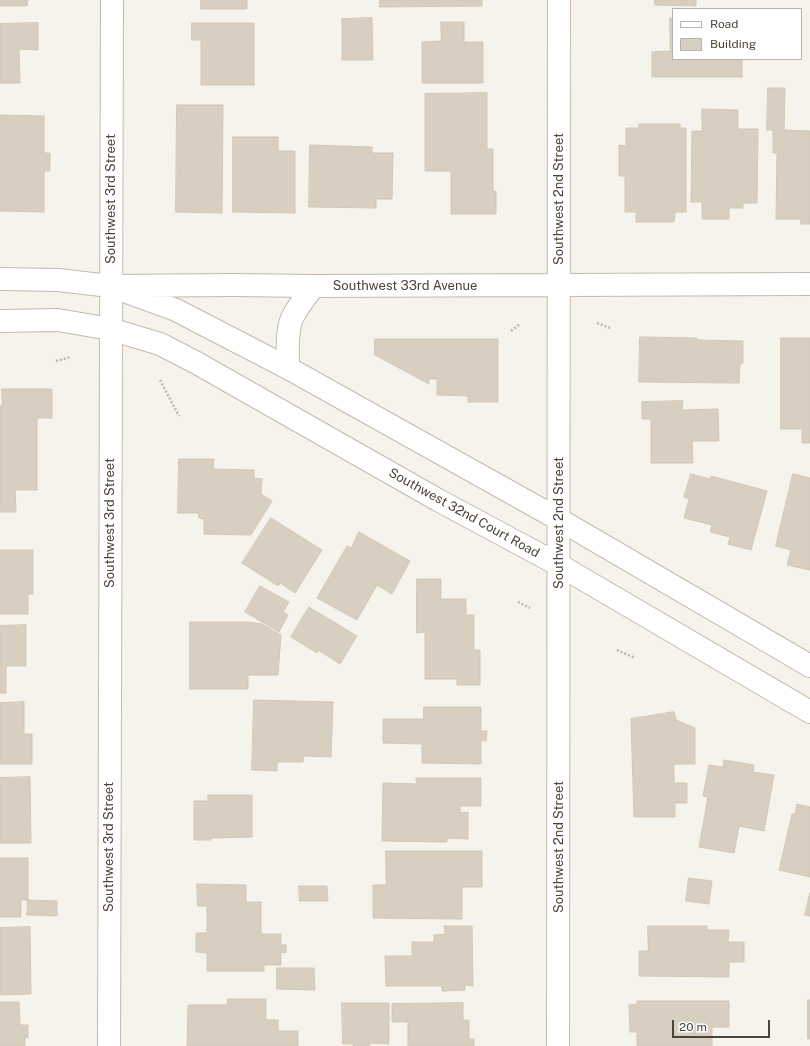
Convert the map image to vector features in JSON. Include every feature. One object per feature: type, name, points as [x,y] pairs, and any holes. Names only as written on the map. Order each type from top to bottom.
[{"type":"street","name":"Southwest 3rd Street","points":[[109,1046],[112,0]]},
{"type":"street","name":"Southwest 2nd Street","points":[[558,1046],[560,520],[559,0]]},
{"type":"street","name":"Southwest 33rd Avenue","points":[[0,280],[58,280],[110,286],[559,286],[810,284]]},
{"type":"street","points":[[110,286],[176,310],[288,368],[560,520],[810,666]]},
{"type":"street","points":[[288,368],[288,337],[292,319],[300,303],[314,286]]},
{"type":"street","points":[[0,321],[58,320],[110,329]]},
{"type":"street","name":"Southwest 32nd Court Road","points":[[110,329],[160,344],[195,362],[438,500],[559,565],[810,712]]},
{"type":"path","points":[[597,323],[610,328]]},
{"type":"path","points":[[511,330],[520,324]]},
{"type":"path","points":[[56,361],[71,357]]},
{"type":"path","points":[[160,380],[179,416]]},
{"type":"path","points":[[518,602],[533,610]]},
{"type":"path","points":[[617,650],[635,658]]},
{"type":"building","points":[[0,0],[28,0],[27,6],[0,6]]},
{"type":"building","points":[[201,0],[247,0],[247,9],[201,9]]},
{"type":"building","points":[[380,0],[482,0],[482,6],[380,7]]},
{"type":"building","points":[[655,0],[696,0],[696,6],[655,5]]},
{"type":"building","points":[[372,18],[373,60],[342,60],[342,19]]},
{"type":"building","points":[[670,18],[672,18],[672,60],[742,60],[742,77],[652,77],[652,52],[670,51]]},
{"type":"building","points":[[441,22],[464,22],[464,42],[483,42],[483,83],[422,83],[422,42],[441,41]]},
{"type":"building","points":[[38,23],[38,50],[19,49],[20,83],[0,83],[0,24]]},
{"type":"building","points":[[192,23],[254,23],[254,85],[201,85],[201,40],[192,40]]},
{"type":"building","points":[[768,88],[785,88],[784,130],[810,131],[810,224],[801,224],[800,219],[776,219],[777,153],[773,153],[773,130],[767,130]]},
{"type":"building","points":[[487,93],[487,149],[493,149],[493,192],[496,191],[496,214],[451,214],[451,171],[425,171],[425,94]]},
{"type":"building","points":[[177,105],[223,105],[222,213],[176,212]]},
{"type":"building","points":[[702,109],[738,110],[738,129],[758,129],[757,203],[743,203],[743,208],[729,208],[729,219],[702,219],[702,202],[691,202],[692,131],[702,131]]},
{"type":"building","points":[[0,115],[44,116],[44,153],[50,153],[50,171],[44,171],[44,212],[0,211]]},
{"type":"building","points":[[639,124],[680,124],[680,128],[686,128],[686,212],[675,212],[674,222],[636,222],[636,212],[625,212],[625,176],[619,176],[619,145],[626,146],[626,128],[639,128]]},
{"type":"building","points":[[233,137],[278,137],[278,151],[295,151],[295,213],[233,212]]},
{"type":"building","points":[[310,145],[372,147],[372,153],[393,153],[392,199],[376,199],[376,208],[309,207]]},
{"type":"building","points":[[640,337],[697,338],[697,340],[743,341],[743,363],[740,364],[739,383],[639,382]]},
{"type":"building","points":[[781,338],[810,338],[810,443],[802,443],[802,429],[781,429]]},
{"type":"building","points":[[375,339],[498,339],[498,402],[468,402],[468,396],[437,395],[437,379],[429,379],[429,384],[375,355]]},
{"type":"building","points":[[2,389],[52,389],[52,418],[37,418],[37,490],[15,490],[16,512],[0,512],[0,406],[2,405]]},
{"type":"building","points":[[683,401],[682,410],[718,409],[719,441],[692,441],[693,463],[651,463],[651,419],[642,419],[642,402]]},
{"type":"building","points":[[179,459],[214,459],[213,469],[254,470],[254,478],[262,479],[261,494],[272,501],[251,535],[204,534],[204,519],[199,518],[198,513],[178,513]]},
{"type":"building","points":[[691,474],[710,479],[711,476],[767,491],[751,550],[728,544],[730,537],[710,532],[712,525],[684,518],[689,499],[684,497]]},
{"type":"building","points":[[793,474],[810,478],[810,570],[787,565],[791,550],[776,546]]},
{"type":"building","points":[[271,518],[322,550],[295,593],[280,583],[278,586],[242,563]]},
{"type":"building","points":[[359,532],[410,561],[392,594],[377,585],[357,620],[317,598],[347,546],[351,548]]},
{"type":"building","points":[[0,550],[33,550],[33,594],[28,594],[28,614],[0,614]]},
{"type":"building","points":[[417,579],[441,579],[441,599],[466,599],[466,615],[474,615],[474,650],[480,650],[480,685],[457,685],[457,679],[425,679],[425,632],[417,633]]},
{"type":"building","points":[[260,586],[289,602],[283,612],[288,615],[279,632],[245,612]]},
{"type":"building","points":[[309,607],[357,636],[340,664],[318,650],[317,653],[291,637]]},
{"type":"building","points":[[190,622],[248,622],[262,624],[281,635],[278,675],[248,675],[248,689],[190,689]]},
{"type":"building","points":[[26,625],[26,666],[6,666],[6,693],[0,693],[0,626]]},
{"type":"building","points":[[254,700],[333,702],[331,757],[304,756],[303,762],[277,762],[277,771],[252,770]]},
{"type":"building","points":[[24,702],[24,734],[32,734],[32,764],[0,764],[0,703]]},
{"type":"building","points":[[424,707],[481,707],[481,731],[487,731],[486,741],[481,740],[481,764],[422,763],[422,744],[383,743],[383,719],[423,719]]},
{"type":"building","points":[[674,712],[676,720],[695,728],[695,764],[674,764],[674,783],[687,783],[687,803],[675,803],[675,817],[634,817],[631,719]]},
{"type":"building","points":[[724,760],[754,765],[753,772],[774,775],[764,831],[739,826],[734,853],[699,847],[708,797],[703,796],[709,765],[723,767]]},
{"type":"building","points":[[30,777],[31,843],[0,843],[0,778]]},
{"type":"building","points":[[416,778],[481,778],[481,806],[460,806],[460,813],[468,812],[468,839],[447,838],[447,842],[382,841],[383,783],[417,784]]},
{"type":"building","points":[[208,795],[252,795],[252,837],[194,840],[194,801],[208,801]]},
{"type":"building","points":[[797,804],[810,807],[810,877],[779,870],[792,814],[795,814]]},
{"type":"building","points":[[386,851],[482,851],[482,887],[462,887],[462,919],[373,918],[373,885],[386,885]]},
{"type":"building","points":[[0,858],[28,858],[28,900],[21,900],[21,917],[0,917]]},
{"type":"building","points":[[689,878],[712,881],[709,904],[686,901]]},
{"type":"building","points":[[197,884],[246,885],[246,902],[261,902],[261,934],[281,934],[281,945],[286,945],[286,953],[281,952],[281,965],[264,965],[264,971],[207,971],[207,953],[196,952],[196,933],[207,933],[207,906],[198,906]]},
{"type":"building","points":[[299,886],[327,886],[328,901],[300,901]]},
{"type":"building","points":[[810,893],[810,916],[805,915]]},
{"type":"building","points":[[28,900],[57,901],[57,916],[27,915]]},
{"type":"building","points":[[444,926],[472,926],[473,986],[465,985],[465,990],[442,991],[442,986],[386,986],[385,956],[412,956],[412,942],[434,942],[434,935],[445,934]]},
{"type":"building","points":[[648,926],[707,926],[707,930],[729,930],[728,942],[744,942],[744,962],[729,962],[729,977],[639,976],[639,951],[648,951]]},
{"type":"building","points":[[30,927],[31,994],[0,995],[0,928]]},
{"type":"building","points":[[277,968],[314,968],[315,990],[277,989]]},
{"type":"building","points":[[228,999],[266,999],[266,1020],[278,1020],[278,1031],[298,1031],[298,1046],[187,1046],[188,1005],[227,1005]]},
{"type":"building","points":[[808,1000],[810,1000],[810,1039],[808,1039]]},
{"type":"building","points":[[637,1001],[729,1001],[729,1027],[712,1027],[712,1046],[637,1046],[637,1032],[630,1032],[629,1005],[638,1004]]},
{"type":"building","points":[[0,1002],[19,1002],[20,1025],[28,1025],[28,1038],[25,1038],[25,1046],[0,1046]]},
{"type":"building","points":[[342,1003],[389,1003],[389,1044],[369,1043],[370,1046],[353,1046],[354,1044],[343,1044]]},
{"type":"building","points":[[463,1003],[463,1020],[469,1020],[469,1039],[474,1039],[474,1046],[408,1046],[408,1022],[392,1022],[392,1004]]}]
